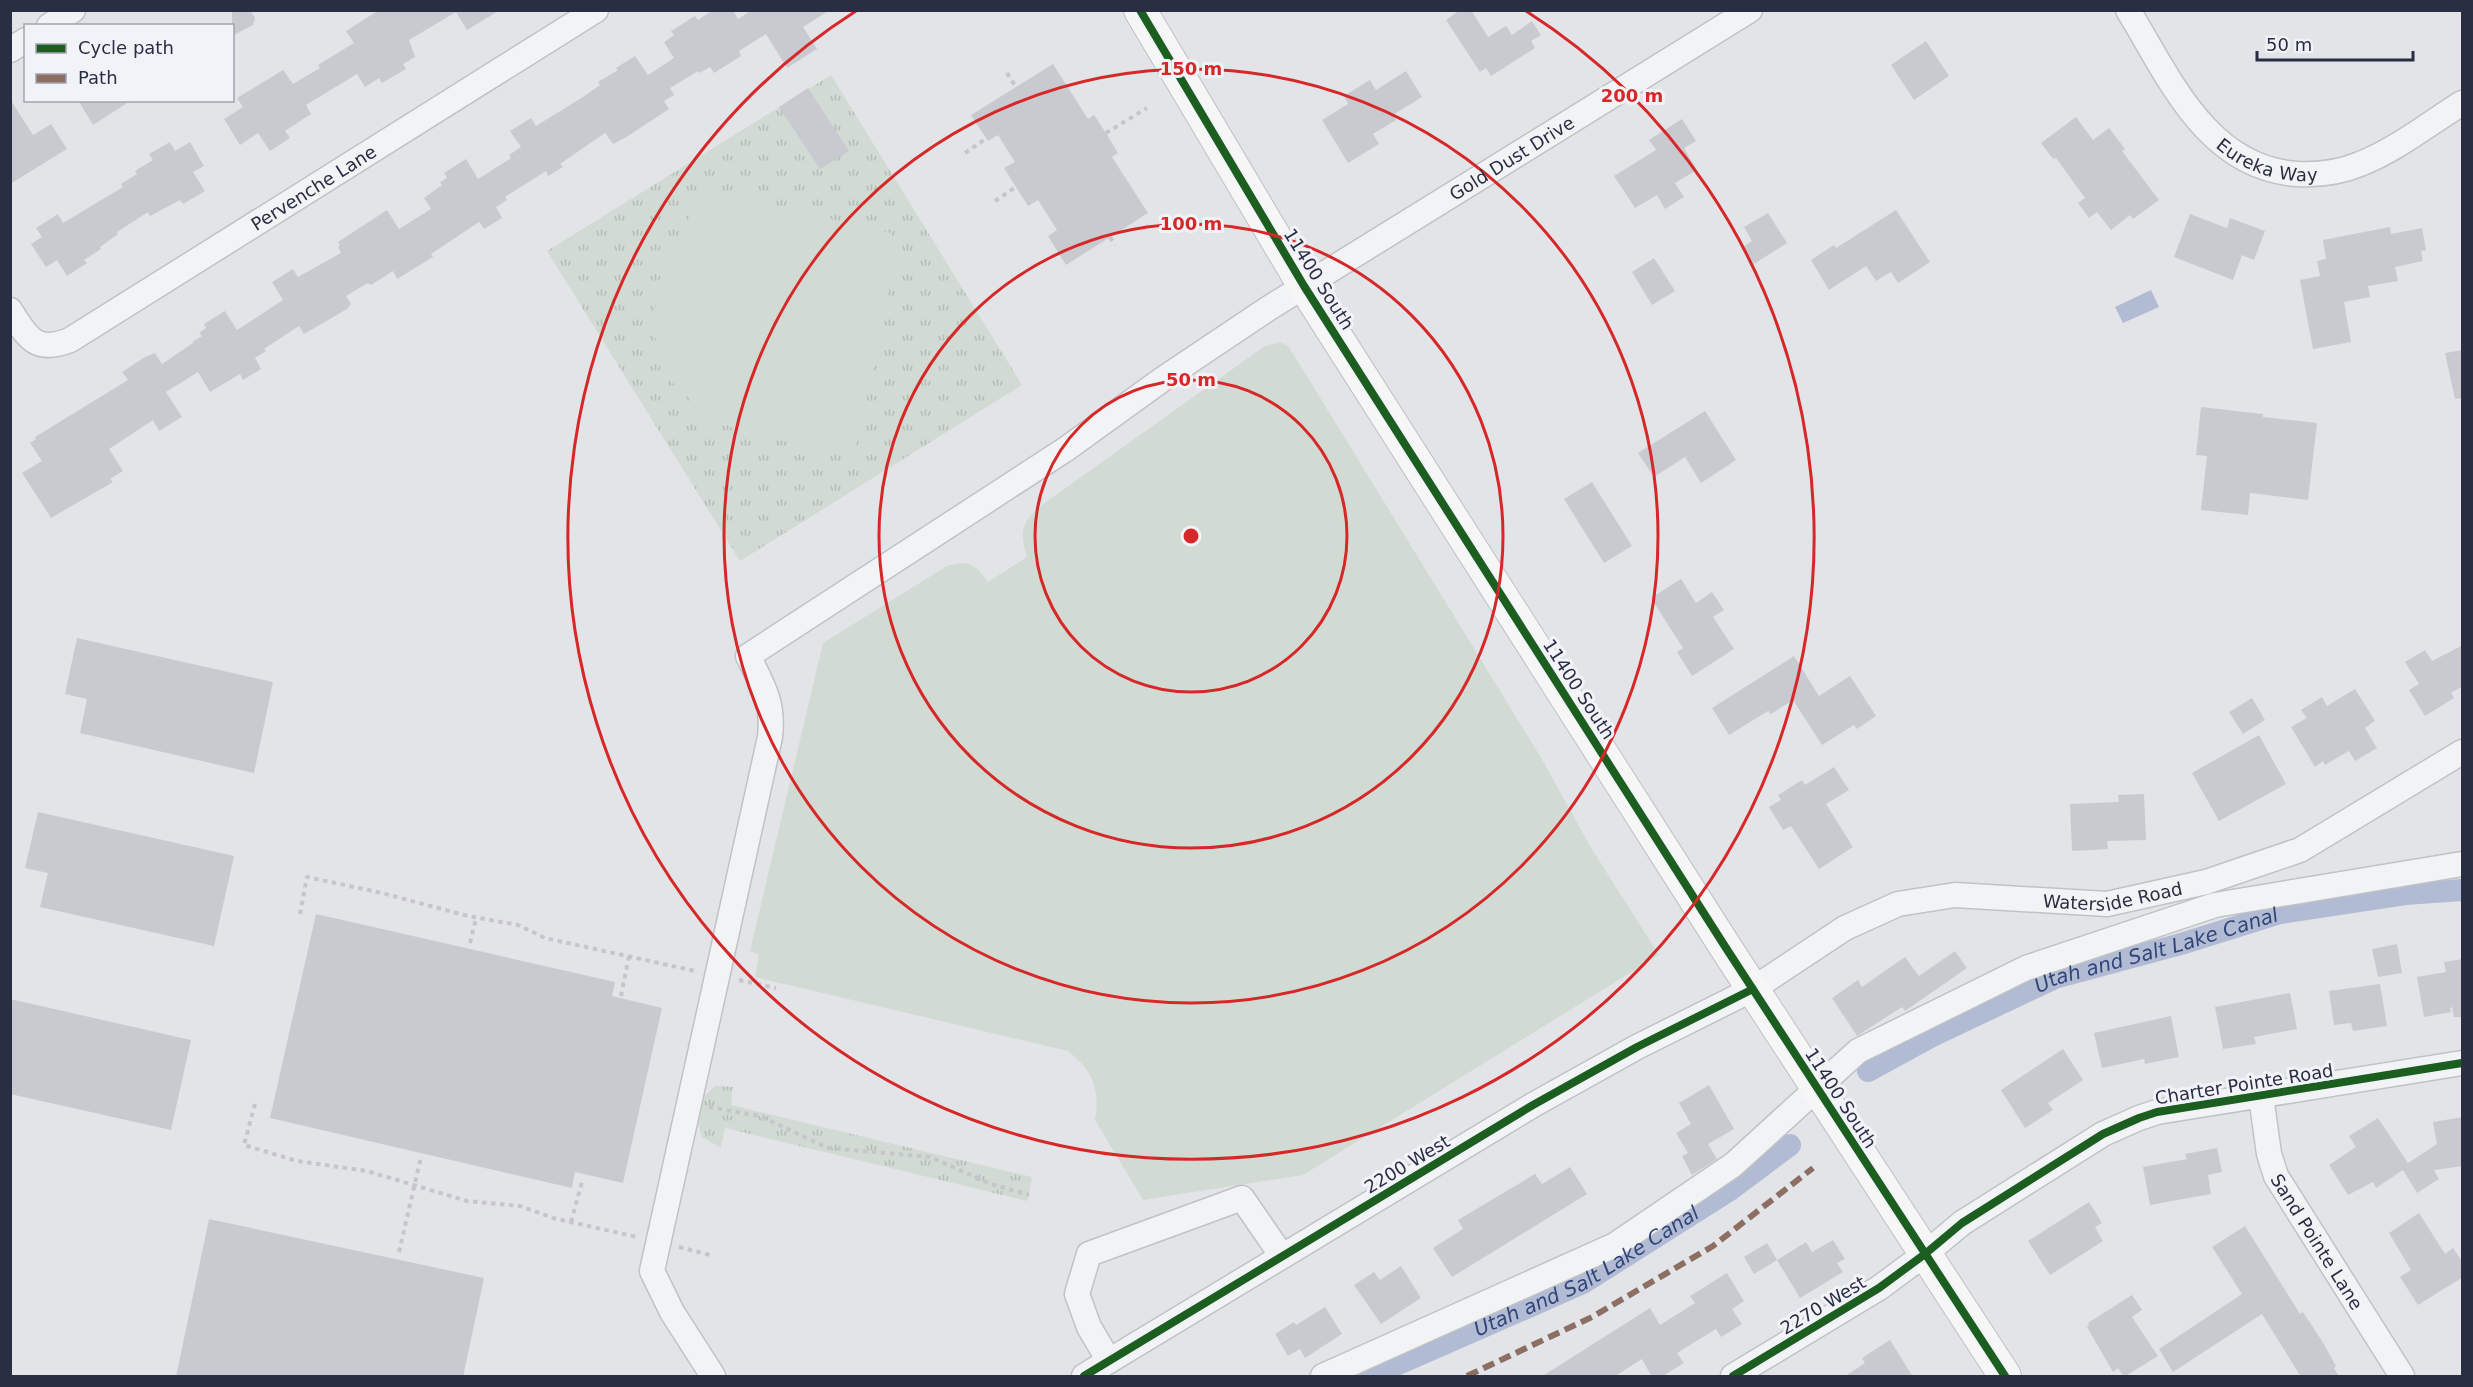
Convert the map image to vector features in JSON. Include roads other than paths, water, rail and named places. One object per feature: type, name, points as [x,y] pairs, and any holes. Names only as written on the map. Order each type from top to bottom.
[{"type":"main road","name":"11400 South","points":[[1140,10],[1304,286],[1753,990],[2005,1377]]},
{"type":"street","points":[[52,24],[73,10]]},
{"type":"street","name":"Pervenche Lane","points":[[10,310],[28,338],[38,344],[49,345],[70,340],[596,10]]},
{"type":"street","name":"Gold Dust Drive","points":[[713,1377],[672,1312],[652,1271],[770,737],[773,715],[766,692],[748,656],[1066,449],[1202,352],[1304,286],[1750,10]]},
{"type":"street","name":"Eureka Way","points":[[2128,10],[2199,123],[2218,142],[2240,158],[2263,167],[2287,173],[2312,174],[2337,171],[2361,164],[2463,103]]},
{"type":"street","points":[[10,50],[24,41]]},
{"type":"street","name":"Waterside Road","points":[[1753,990],[1845,928],[1898,904],[1955,895],[2107,904],[2217,879],[2300,850],[2463,752]]},
{"type":"street","points":[[1323,1377],[1615,1245],[1733,1165],[1858,1051],[2026,968],[2215,904],[2463,864]]},
{"type":"street","name":"2200 West","points":[[1084,1377],[1533,1105],[1637,1047],[1753,990]]},
{"type":"street","name":"Charter Pointe Road","points":[[1925,1254],[1962,1223],[2121,1125],[2157,1112],[2463,1063]]},
{"type":"street","name":"Sand Pointe Lane","points":[[2261,1096],[2269,1154],[2276,1176],[2402,1377]]},
{"type":"street","points":[[1108,1361],[1089,1327],[1077,1294],[1089,1254],[1242,1198],[1282,1256]]},
{"type":"street","name":"2270 West","points":[[1733,1377],[1879,1288],[1925,1254]]},
{"type":"water","points":[[2151,290],[2159,307],[2123,323],[2115,307]]},
{"type":"waterway","name":"Utah and Salt Lake Canal","points":[[1868,1071],[1932,1036],[2055,978],[2181,944],[2280,913],[2405,894],[2462,890]]},
{"type":"waterway","name":"Utah and Salt Lake Canal","points":[[1371,1376],[1583,1283],[1730,1190],[1790,1145]]}]
